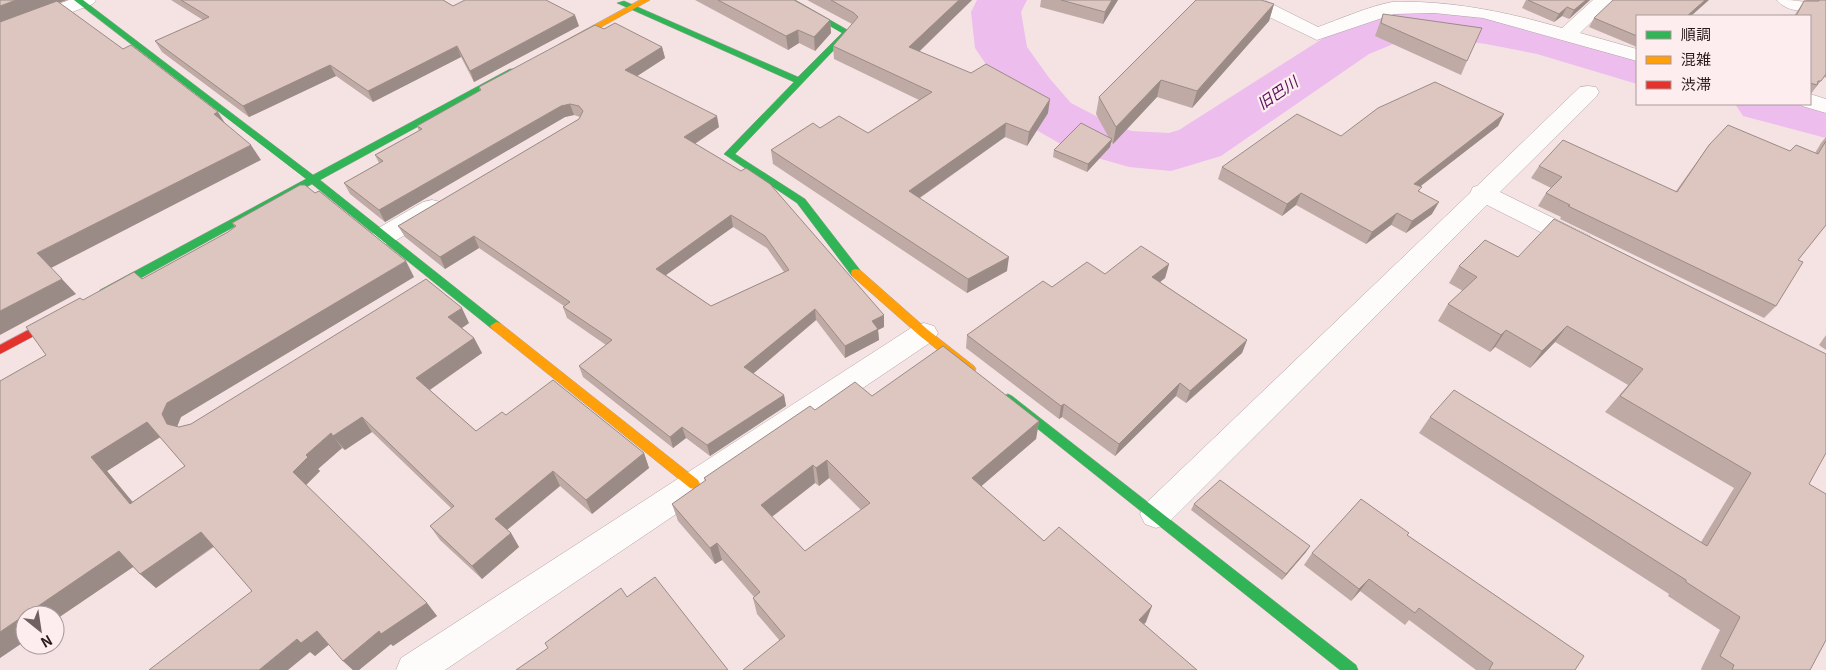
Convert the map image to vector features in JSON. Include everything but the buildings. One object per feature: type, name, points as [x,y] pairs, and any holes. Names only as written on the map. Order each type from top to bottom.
[{"type":"street","points":[[616,0],[800,81]]},
{"type":"street","points":[[554,49],[646,0]]},
{"type":"street","points":[[789,0],[847,32],[729,154],[802,201],[860,278],[924,333],[978,375]]},
{"type":"street","points":[[1249,0],[1317,34],[1392,8],[1490,6],[1566,35],[1636,54]]},
{"type":"street","points":[[1566,35],[1604,0]]},
{"type":"street","points":[[0,34],[82,1],[312,179],[694,484]]},
{"type":"street","points":[[96,298],[312,179],[520,68]]},
{"type":"street","points":[[1156,514],[1482,193],[1588,92]]},
{"type":"street","points":[[1811,101],[1826,106]]},
{"type":"street","points":[[1482,193],[1606,254]]},
{"type":"street","points":[[384,236],[450,197]]},
{"type":"street","points":[[411,293],[436,278]]},
{"type":"street","points":[[0,350],[69,312]]},
{"type":"street","points":[[414,670],[924,333]]},
{"type":"street","points":[[1001,393],[1351,670]]},
{"type":"waterway","name":"旧巴川","points":[[1002,0],[996,12],[1001,48],[1031,91],[1051,115],[1093,138],[1129,149],[1171,152],[1200,143],[1351,43],[1394,26],[1435,22],[1486,29],[1546,40],[1636,68]]},
{"type":"waterway","name":"旧巴川","points":[[1767,105],[1826,121]]},
{"type":"traffic: fast","points":[[78,0],[312,179],[496,326]]},
{"type":"traffic: fast","points":[[789,0],[847,32],[729,154],[801,201],[856,273]]},
{"type":"traffic: fast","points":[[621,3],[800,81]]},
{"type":"traffic: fast","points":[[104,293],[513,71]]},
{"type":"traffic: fast","points":[[1008,399],[1351,670]]},
{"type":"traffic: slow","points":[[564,44],[646,0]]},
{"type":"traffic: slow","points":[[856,273],[924,333],[970,369]]},
{"type":"traffic: slow","points":[[496,326],[694,484]]},
{"type":"traffic: jam","points":[[0,350],[62,316]]}]
